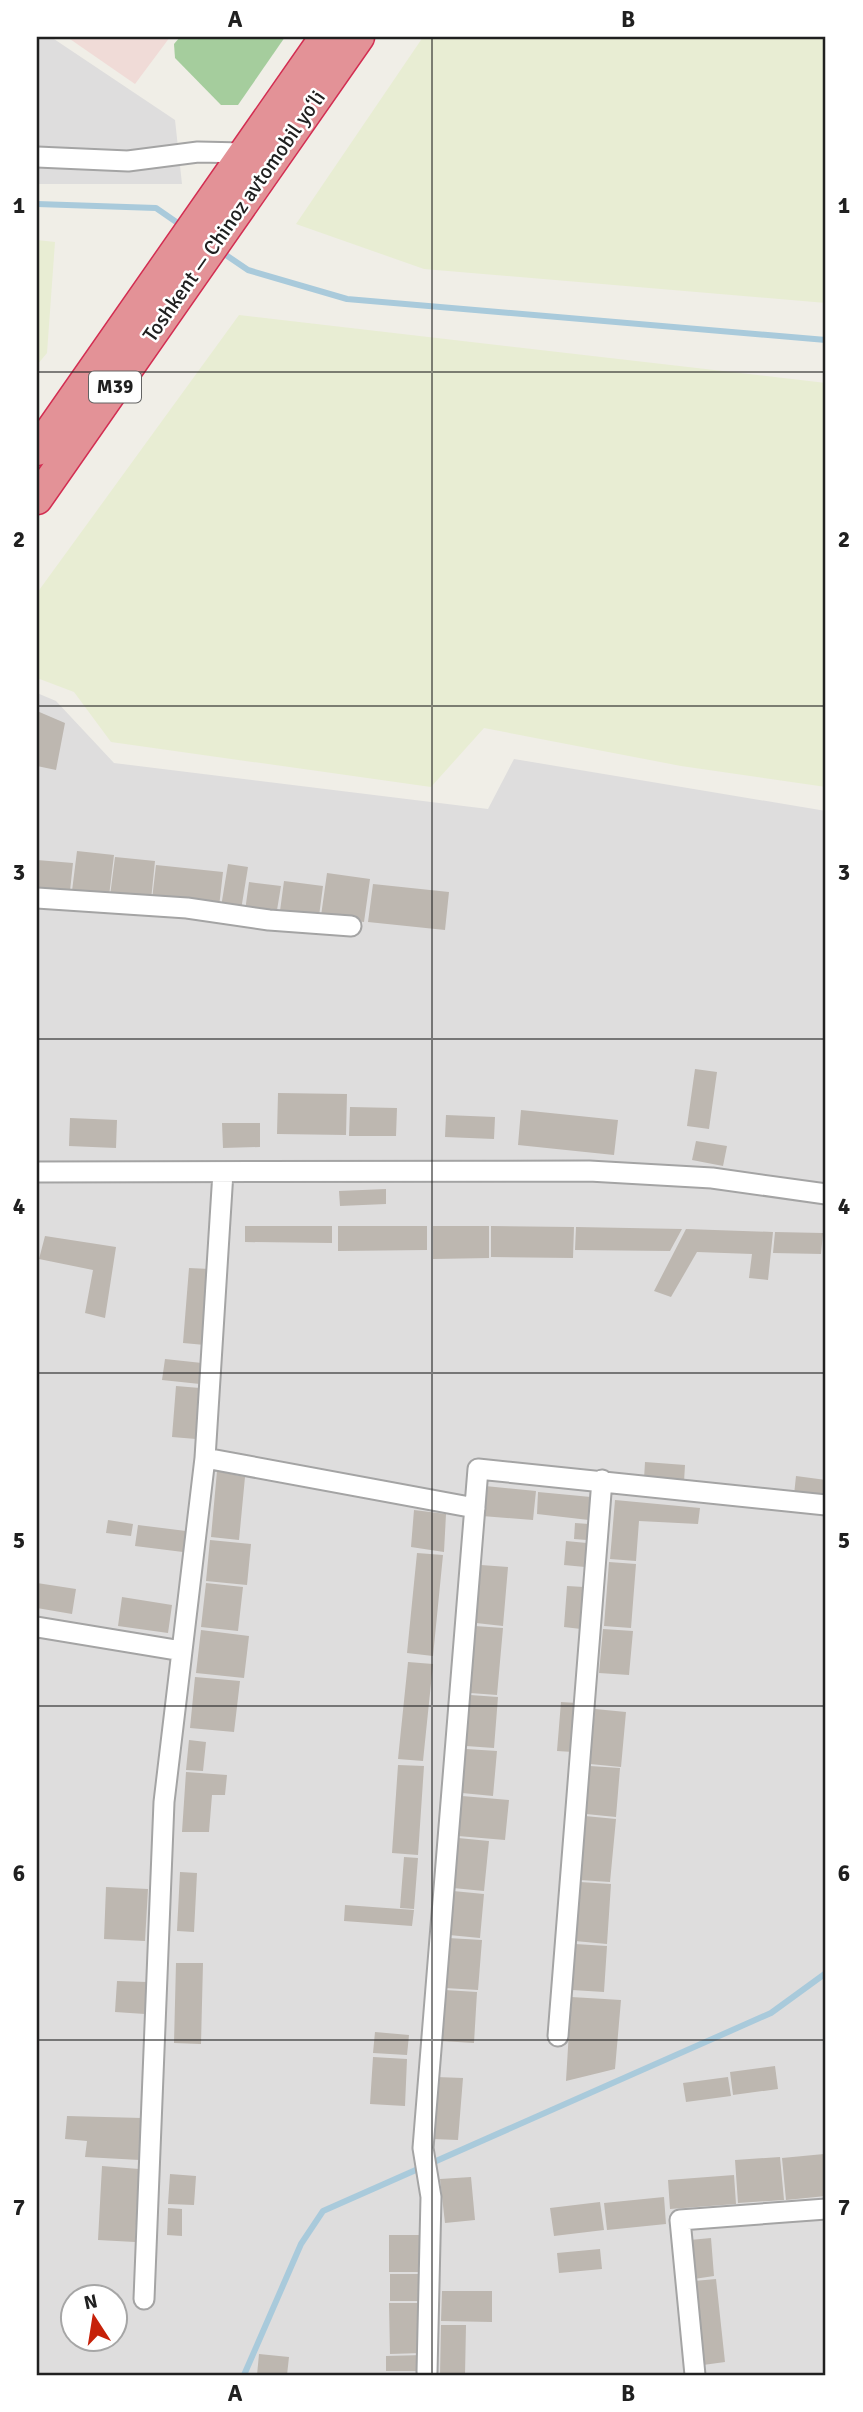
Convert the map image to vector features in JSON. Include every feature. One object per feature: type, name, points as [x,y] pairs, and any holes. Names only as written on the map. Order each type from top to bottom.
[{"type":"highway","name":"Toshkent — Chinoz avtomobil yoʻli","points":[[237,187],[244,153],[325,37]]},
{"type":"highway","name":"Toshkent — Chinoz avtomobil yoʻli","points":[[37,499],[182,267],[237,187],[359,37]]},
{"type":"highway","name":"Toshkent — Chinoz avtomobil yoʻli","points":[[37,450],[182,267]]},
{"type":"street","points":[[37,157],[128,161],[198,152],[244,153]]},
{"type":"street","points":[[37,898],[187,908],[269,920],[351,926]]},
{"type":"street","points":[[37,1172],[638,1172],[712,1178],[826,1194]]},
{"type":"street","points":[[144,2299],[164,1802],[205,1458],[223,1172]]},
{"type":"street","points":[[205,1458],[475,1508]]},
{"type":"street","points":[[427,2372],[431,2197],[423,2148],[478,1469],[826,1505]]},
{"type":"street","points":[[558,2036],[602,1480]]},
{"type":"street","points":[[37,1627],[182,1651]]},
{"type":"street","points":[[695,2375],[681,2220],[826,2209]]},
{"type":"shaded area","points":[[37,37],[51,37],[175,120],[182,184],[37,184]]},
{"type":"shaded area","points":[[67,37],[170,37],[135,84]]},
{"type":"shaded area","points":[[37,693],[56,701],[114,763],[488,809],[514,759],[826,811],[826,2375],[37,2375]]},
{"type":"green space","points":[[180,37],[285,37],[238,105],[221,105],[175,58],[174,44]]},
{"type":"green space","points":[[423,37],[826,37],[826,303],[424,269],[296,224]]},
{"type":"green space","points":[[37,240],[55,242],[47,353],[37,365]]},
{"type":"green space","points":[[239,315],[826,383],[826,787],[681,766],[484,728],[431,787],[111,742],[74,692],[37,678],[37,593]]},
{"type":"building","points":[[37,711],[65,723],[56,770],[37,766]]},
{"type":"building","points":[[77,851],[114,855],[109,896],[72,891]]},
{"type":"building","points":[[115,857],[155,861],[151,900],[110,896]]},
{"type":"building","points":[[37,860],[73,863],[70,891],[37,888]]},
{"type":"building","points":[[228,864],[248,867],[241,910],[221,907]]},
{"type":"building","points":[[156,865],[223,872],[219,907],[152,900]]},
{"type":"building","points":[[327,873],[370,879],[364,922],[321,916]]},
{"type":"building","points":[[284,881],[323,886],[319,916],[280,911]]},
{"type":"building","points":[[249,882],[281,886],[276,916],[245,911]]},
{"type":"building","points":[[373,884],[449,892],[445,930],[368,922]]},
{"type":"building","points":[[695,1069],[717,1072],[709,1129],[687,1126]]},
{"type":"building","points":[[278,1093],[347,1094],[346,1135],[277,1134]]},
{"type":"building","points":[[350,1107],[397,1108],[396,1136],[349,1136]]},
{"type":"building","points":[[521,1110],[618,1120],[614,1155],[518,1145]]},
{"type":"building","points":[[446,1115],[495,1117],[494,1139],[445,1137]]},
{"type":"building","points":[[70,1118],[117,1120],[116,1148],[69,1146]]},
{"type":"building","points":[[222,1123],[260,1123],[260,1147],[223,1148]]},
{"type":"building","points":[[696,1141],[727,1146],[723,1166],[692,1160]]},
{"type":"building","points":[[386,1189],[386,1204],[340,1206],[339,1191]]},
{"type":"building","points":[[245,1226],[332,1226],[332,1243],[245,1242]]},
{"type":"building","points":[[338,1226],[427,1226],[427,1250],[338,1251]]},
{"type":"building","points":[[433,1226],[489,1226],[489,1258],[433,1259]]},
{"type":"building","points":[[491,1226],[574,1227],[573,1258],[491,1257]]},
{"type":"building","points":[[576,1227],[682,1229],[670,1251],[575,1250]]},
{"type":"building","points":[[686,1229],[773,1232],[768,1280],[749,1278],[752,1254],[697,1252],[671,1297],[654,1291]]},
{"type":"building","points":[[775,1232],[823,1233],[821,1254],[773,1253]]},
{"type":"building","points":[[45,1236],[116,1247],[105,1318],[85,1313],[93,1270],[39,1259]]},
{"type":"building","points":[[189,1268],[210,1269],[205,1345],[183,1343]]},
{"type":"building","points":[[165,1359],[202,1363],[200,1384],[162,1380]]},
{"type":"building","points":[[176,1386],[200,1388],[196,1439],[172,1437]]},
{"type":"building","points":[[645,1462],[685,1465],[684,1482],[644,1479]]},
{"type":"building","points":[[217,1471],[245,1477],[239,1540],[211,1537]]},
{"type":"building","points":[[796,1476],[826,1480],[826,1499],[794,1495]]},
{"type":"building","points":[[485,1486],[536,1491],[533,1520],[482,1516]]},
{"type":"building","points":[[538,1492],[591,1497],[589,1520],[537,1514]]},
{"type":"building","points":[[615,1500],[700,1508],[698,1524],[639,1521],[636,1561],[610,1559]]},
{"type":"building","points":[[414,1510],[446,1514],[444,1552],[411,1547]]},
{"type":"building","points":[[108,1520],[133,1524],[131,1536],[106,1533]]},
{"type":"building","points":[[575,1523],[589,1524],[587,1540],[574,1539]]},
{"type":"building","points":[[138,1525],[186,1531],[183,1552],[135,1546]]},
{"type":"building","points":[[210,1540],[251,1544],[247,1585],[206,1581]]},
{"type":"building","points":[[566,1541],[587,1543],[585,1567],[564,1565]]},
{"type":"building","points":[[417,1553],[443,1555],[433,1656],[407,1653]]},
{"type":"building","points":[[609,1562],[636,1564],[631,1628],[604,1626]]},
{"type":"building","points":[[481,1565],[508,1567],[503,1626],[476,1623]]},
{"type":"building","points":[[37,1583],[76,1589],[72,1614],[37,1608]]},
{"type":"building","points":[[206,1583],[243,1587],[238,1631],[201,1627]]},
{"type":"building","points":[[567,1586],[584,1587],[581,1629],[564,1627]]},
{"type":"building","points":[[122,1597],[172,1605],[168,1633],[118,1626]]},
{"type":"building","points":[[475,1626],[503,1628],[497,1695],[470,1693]]},
{"type":"building","points":[[603,1629],[633,1631],[629,1675],[599,1673]]},
{"type":"building","points":[[201,1630],[249,1636],[244,1678],[196,1673]]},
{"type":"building","points":[[408,1662],[433,1664],[423,1761],[398,1759]]},
{"type":"building","points":[[195,1677],[240,1681],[234,1732],[190,1728]]},
{"type":"building","points":[[470,1695],[498,1697],[494,1748],[466,1746]]},
{"type":"building","points":[[561,1702],[577,1703],[573,1752],[557,1751]]},
{"type":"building","points":[[595,1709],[626,1712],[621,1767],[590,1764]]},
{"type":"building","points":[[189,1740],[206,1742],[203,1771],[186,1770]]},
{"type":"building","points":[[466,1749],[497,1751],[493,1796],[462,1793]]},
{"type":"building","points":[[398,1765],[424,1766],[418,1855],[392,1853]]},
{"type":"building","points":[[590,1766],[620,1768],[616,1817],[586,1814]]},
{"type":"building","points":[[186,1772],[227,1775],[225,1795],[212,1795],[209,1832],[182,1832]]},
{"type":"building","points":[[462,1796],[509,1800],[505,1840],[458,1836]]},
{"type":"building","points":[[585,1816],[616,1819],[610,1882],[580,1880]]},
{"type":"building","points":[[458,1838],[489,1841],[484,1891],[453,1888]]},
{"type":"building","points":[[404,1857],[418,1858],[414,1909],[400,1908]]},
{"type":"building","points":[[180,1872],[197,1873],[194,1932],[177,1931]]},
{"type":"building","points":[[580,1882],[611,1884],[607,1944],[575,1941]]},
{"type":"building","points":[[106,1887],[148,1889],[145,1941],[104,1939]]},
{"type":"building","points":[[453,1891],[484,1894],[480,1938],[449,1935]]},
{"type":"building","points":[[345,1905],[414,1910],[412,1926],[344,1921]]},
{"type":"building","points":[[448,1938],[482,1940],[478,1990],[445,1988]]},
{"type":"building","points":[[575,1944],[607,1946],[604,1992],[572,1990]]},
{"type":"building","points":[[176,1963],[203,1963],[201,2044],[174,2043]]},
{"type":"building","points":[[117,1981],[147,1982],[145,2014],[115,2012]]},
{"type":"building","points":[[445,1990],[477,1992],[474,2043],[441,2041]]},
{"type":"building","points":[[571,1997],[621,2000],[615,2069],[566,2081]]},
{"type":"building","points":[[375,2032],[409,2035],[407,2055],[373,2053]]},
{"type":"building","points":[[373,2057],[407,2059],[405,2106],[370,2104]]},
{"type":"building","points":[[775,2066],[778,2089],[733,2095],[730,2072]]},
{"type":"building","points":[[436,2077],[463,2078],[458,2140],[432,2139]]},
{"type":"building","points":[[728,2077],[731,2096],[686,2102],[683,2083]]},
{"type":"building","points":[[67,2116],[142,2118],[140,2160],[85,2157],[87,2141],[65,2139]]},
{"type":"building","points":[[824,2154],[826,2196],[786,2200],[782,2158]]},
{"type":"building","points":[[780,2157],[784,2200],[738,2203],[735,2160]]},
{"type":"building","points":[[102,2166],[139,2169],[135,2242],[98,2240]]},
{"type":"building","points":[[170,2174],[196,2176],[194,2205],[168,2204]]},
{"type":"building","points":[[734,2175],[736,2204],[670,2209],[668,2180]]},
{"type":"building","points":[[471,2177],[475,2220],[445,2223],[440,2179]]},
{"type":"building","points":[[664,2197],[666,2224],[607,2230],[604,2203]]},
{"type":"building","points":[[600,2202],[604,2230],[554,2236],[550,2208]]},
{"type":"building","points":[[168,2208],[182,2209],[182,2236],[167,2235]]},
{"type":"building","points":[[389,2235],[422,2235],[422,2272],[389,2272]]},
{"type":"building","points":[[711,2238],[714,2276],[694,2279],[690,2240]]},
{"type":"building","points":[[600,2249],[602,2269],[559,2273],[557,2253]]},
{"type":"building","points":[[390,2274],[422,2274],[422,2301],[390,2301]]},
{"type":"building","points":[[716,2279],[725,2362],[703,2365],[694,2281]]},
{"type":"building","points":[[442,2291],[492,2291],[492,2322],[441,2321]]},
{"type":"building","points":[[389,2303],[422,2303],[422,2353],[390,2354]]},
{"type":"building","points":[[441,2325],[466,2325],[465,2375],[440,2375]]},
{"type":"building","points":[[259,2354],[289,2357],[287,2375],[257,2375]]},
{"type":"building","points":[[423,2355],[423,2371],[386,2371],[386,2356]]},
{"type":"waterway","points":[[37,204],[156,208],[182,226]]},
{"type":"waterway","points":[[220,251],[248,270],[347,299],[826,340]]},
{"type":"waterway","points":[[244,2375],[301,2244],[323,2211],[771,2013],[826,1973]]}]
